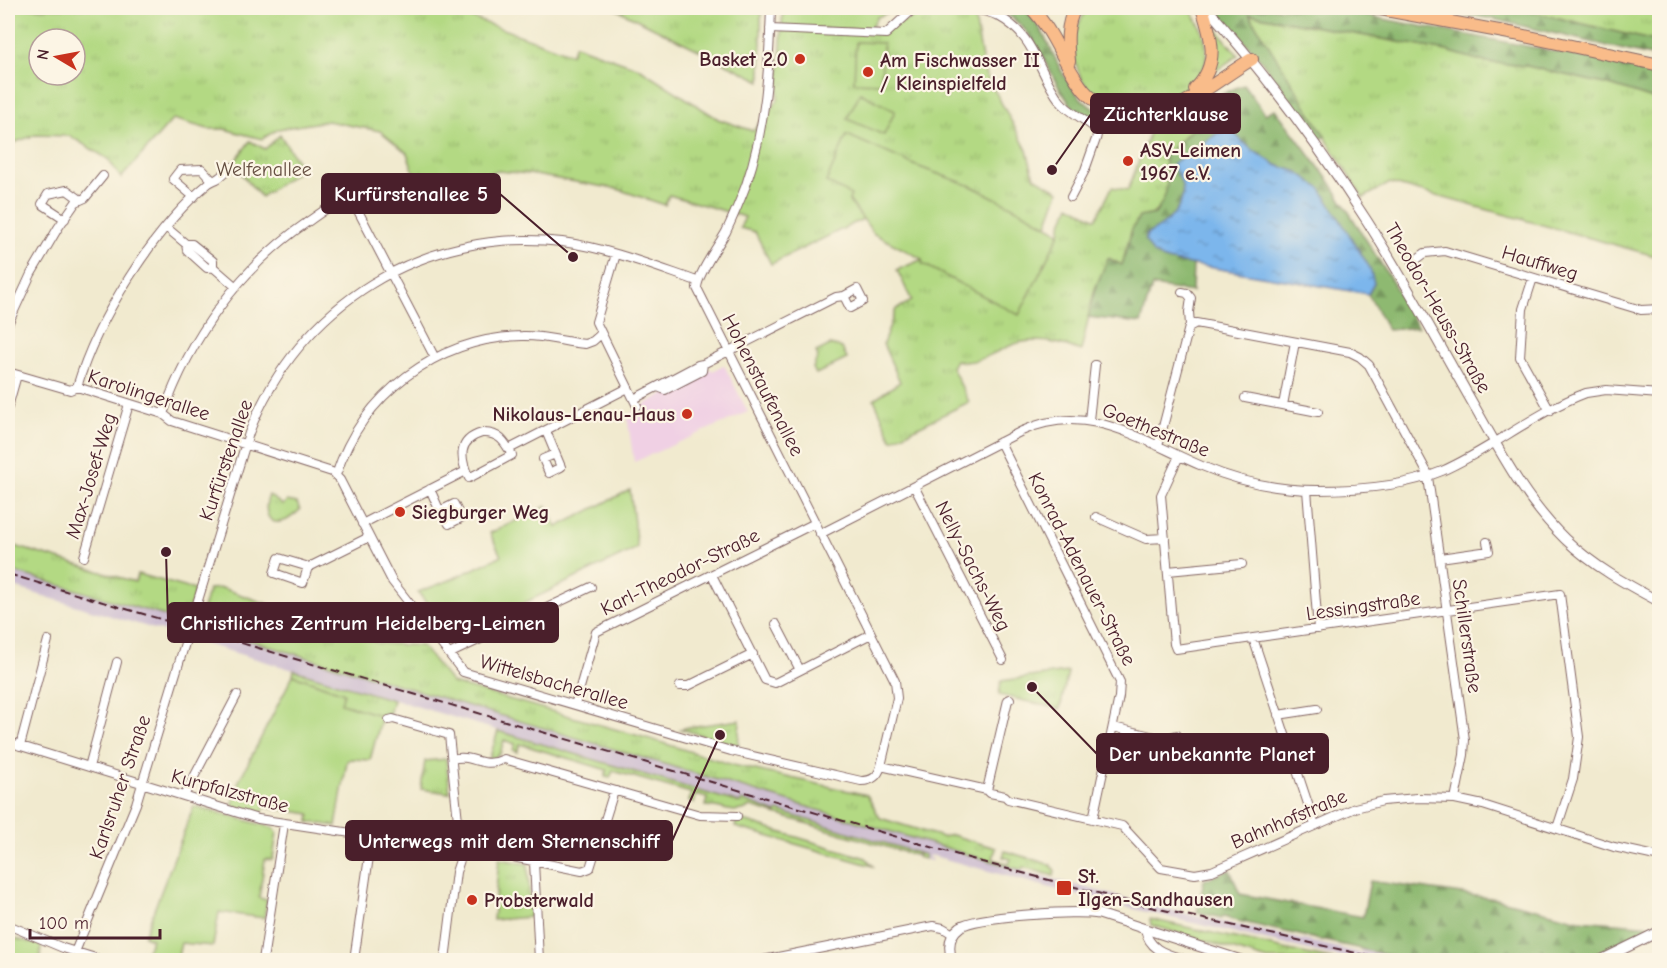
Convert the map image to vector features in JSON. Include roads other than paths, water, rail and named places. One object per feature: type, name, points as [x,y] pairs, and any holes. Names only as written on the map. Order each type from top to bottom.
[{"type":"main road","points":[[1031,8],[1050,29],[1081,87],[1096,101],[1116,111],[1152,114],[1180,105],[1252,59]]},
{"type":"main road","points":[[1070,68],[1067,34],[1068,22],[1074,8]]},
{"type":"main road","points":[[1180,105],[1205,79],[1209,68],[1212,48],[1202,8]]},
{"type":"main road","points":[[1375,8],[1492,29],[1659,65]]},
{"type":"main road","points":[[1393,8],[1410,14]]},
{"type":"street","points":[[697,281],[726,231],[753,163],[766,100],[771,8]]},
{"type":"street","points":[[770,29],[886,34],[911,11],[920,8]]},
{"type":"street","points":[[934,8],[989,12],[1017,29],[1031,46],[1062,104],[1095,129],[1096,139],[1085,170],[1071,197]]},
{"type":"street","name":"Theodor-Heuss-Straße","points":[[1207,8],[1252,59],[1317,146],[1367,221],[1495,442],[1533,503],[1570,544],[1611,575],[1659,602]]},
{"type":"street","points":[[77,387],[92,346],[111,308],[134,271],[166,228],[194,197],[212,180],[216,180],[232,167]]},
{"type":"street","points":[[194,197],[174,178],[180,170],[202,169],[212,180]]},
{"type":"street","points":[[76,202],[82,201],[103,176]]},
{"type":"street","points":[[8,324],[38,262],[76,202],[78,198],[67,190],[48,194],[42,204],[65,219]]},
{"type":"street","points":[[163,414],[195,344],[214,314],[236,287],[281,242],[312,219],[345,199],[355,204],[435,358]]},
{"type":"street","points":[[166,228],[186,244],[192,244],[213,261],[213,267],[236,287]]},
{"type":"street","name":"Kurfürstenallee","points":[[188,631],[246,443],[266,396],[282,369],[302,343],[349,299],[391,273],[443,252],[472,245],[509,241],[566,243],[616,254],[697,281]]},
{"type":"street","name":"Hauffweg","points":[[1413,262],[1425,253],[1445,251],[1641,310],[1659,309]]},
{"type":"street","points":[[616,254],[596,323],[636,403],[658,387],[665,390],[702,371],[703,364],[836,297],[844,296]]},
{"type":"street","points":[[1533,278],[1523,309],[1520,357],[1550,411]]},
{"type":"street","name":"Hohenstaufenallee","points":[[697,281],[699,297],[893,676],[897,691],[881,766]]},
{"type":"street","points":[[1158,446],[1190,325],[1191,299],[1188,294],[1182,292]]},
{"type":"street","name":"Schillerstraße","points":[[1190,325],[1196,323],[1350,352],[1365,361],[1423,462],[1428,476],[1465,743],[1455,799]]},
{"type":"street","points":[[246,443],[329,471],[336,476],[348,446],[376,403],[412,371],[435,358],[468,345],[498,338],[531,336],[585,344],[601,334]]},
{"type":"street","points":[[1283,405],[1295,342]]},
{"type":"street","points":[[1089,420],[1095,365]]},
{"type":"street","name":"Karolingerallee","points":[[8,372],[70,390],[77,387],[163,414],[172,421],[246,443]]},
{"type":"street","points":[[8,407],[17,375]]},
{"type":"street","points":[[509,449],[628,388]]},
{"type":"street","name":"Goethestraße","points":[[820,534],[1000,442],[1045,423],[1071,419],[1089,420],[1120,429],[1179,456],[1237,478],[1307,490],[1351,488],[1392,484],[1428,476],[1449,468],[1583,394],[1596,391],[1659,394]]},
{"type":"street","points":[[1245,398],[1318,412]]},
{"type":"street","name":"Max-Josef-Weg","points":[[84,557],[129,404]]},
{"type":"street","points":[[546,431],[555,449],[555,454]]},
{"type":"street","points":[[487,433],[497,435],[504,440],[512,455],[469,478],[466,471],[462,462],[462,452],[466,443],[476,435],[487,433]]},
{"type":"street","name":"Konrad-Adenauer-Straße","points":[[1000,442],[1117,673],[1120,692],[1093,819]]},
{"type":"street","points":[[1179,456],[1161,495],[1168,570],[1242,564]]},
{"type":"street","points":[[362,524],[466,471]]},
{"type":"street","name":"Wittelsbacherallee","points":[[336,476],[392,581],[463,672],[731,751],[861,781],[872,780],[881,766]]},
{"type":"street","name":"Nelly-Sachs-Weg","points":[[914,486],[1003,660]]},
{"type":"street","points":[[430,489],[438,507],[442,510]]},
{"type":"street","points":[[1307,490],[1318,629]]},
{"type":"street","points":[[1096,517],[1146,539],[1165,538]]},
{"type":"street","name":"Karl-Theodor-Straße","points":[[575,705],[596,632],[815,523]]},
{"type":"street","points":[[308,567],[369,537]]},
{"type":"street","points":[[1440,558],[1489,552],[1487,542]]},
{"type":"street","name":"Lessingstraße","points":[[1168,570],[1174,644],[1178,649],[1560,594],[1579,737],[1573,779],[1557,828]]},
{"type":"street","points":[[712,575],[765,680],[775,683],[871,634]]},
{"type":"street","points":[[449,654],[591,587]]},
{"type":"street","points":[[776,624],[800,670]]},
{"type":"street","name":"Karlsruher Straße","points":[[75,952],[142,783],[188,631]]},
{"type":"street","points":[[1253,638],[1315,825]]},
{"type":"street","points":[[20,746],[48,640]]},
{"type":"street","points":[[680,686],[688,687],[753,654]]},
{"type":"street","points":[[89,767],[117,662]]},
{"type":"street","points":[[184,796],[237,695]]},
{"type":"street","points":[[987,790],[1010,699]]},
{"type":"street","points":[[1278,715],[1317,709]]},
{"type":"street","points":[[388,720],[393,719],[449,735],[461,849],[445,960]]},
{"type":"street","points":[[1113,727],[1164,738],[1177,735]]},
{"type":"street","name":"Kurpfalzstraße","points":[[8,742],[258,819],[372,837],[468,848],[578,871],[591,868],[614,791]]},
{"type":"street","points":[[452,759],[465,757],[492,764],[504,759],[700,815],[737,816]]},
{"type":"street","name":"Bahnhofstraße","points":[[881,766],[987,790],[1008,799],[1122,826],[1158,866],[1195,874],[1212,870],[1355,808],[1383,801],[1417,798],[1455,799],[1491,807],[1614,848],[1659,857]]},
{"type":"street","points":[[263,960],[284,824]]},
{"type":"street","points":[[354,960],[372,837]]},
{"type":"street","points":[[534,862],[539,960]]},
{"type":"street","points":[[952,960],[949,947],[953,934],[962,926],[974,921],[1080,912],[1099,914],[1241,960]]},
{"type":"street","points":[[8,925],[75,952],[102,960]]},
{"type":"street","points":[[763,960],[933,926],[953,934]]},
{"type":"street","points":[[1145,929],[1147,939],[1153,946],[1186,960]]},
{"type":"street","points":[[1601,960],[1659,931]]},
{"type":"water","points":[[1227,127],[1251,149],[1276,165],[1298,172],[1321,189],[1370,268],[1374,283],[1368,294],[1166,260],[1153,253],[1145,240],[1147,234],[1173,215],[1178,209],[1183,194],[1181,183],[1172,164]]},
{"type":"railway","points":[[8,574],[982,862],[1146,906],[1387,960]]},
{"type":"place","name":"Basket 2.0","points":[[800,59]]},
{"type":"place","name":"Am Fischwasser II / Kleinspielfeld","points":[[868,72]]},
{"type":"place","name":"ASV-Leimen 1967 e.V.","points":[[1128,161]]},
{"type":"place","name":"Züchterklause","points":[[1052,170]]},
{"type":"place","name":"Kurfürstenallee 5","points":[[573,257]]},
{"type":"place","name":"Nikolaus-Lenau-Haus","points":[[687,414]]},
{"type":"place","name":"Siegburger Weg","points":[[400,512]]},
{"type":"place","name":"Christliches Zentrum Heidelberg-Leimen","points":[[166,552]]},
{"type":"place","name":"Der unbekannte Planet","points":[[1032,687]]},
{"type":"place","name":"Unterwegs mit dem Sternenschiff","points":[[720,735]]},
{"type":"place","name":"St. Ilgen-Sandhausen","points":[[1064,888]]},
{"type":"place","name":"Probsterwald","points":[[472,900]]},
{"type":"park label","name":"Welfenallee","points":[[264,169]]}]
